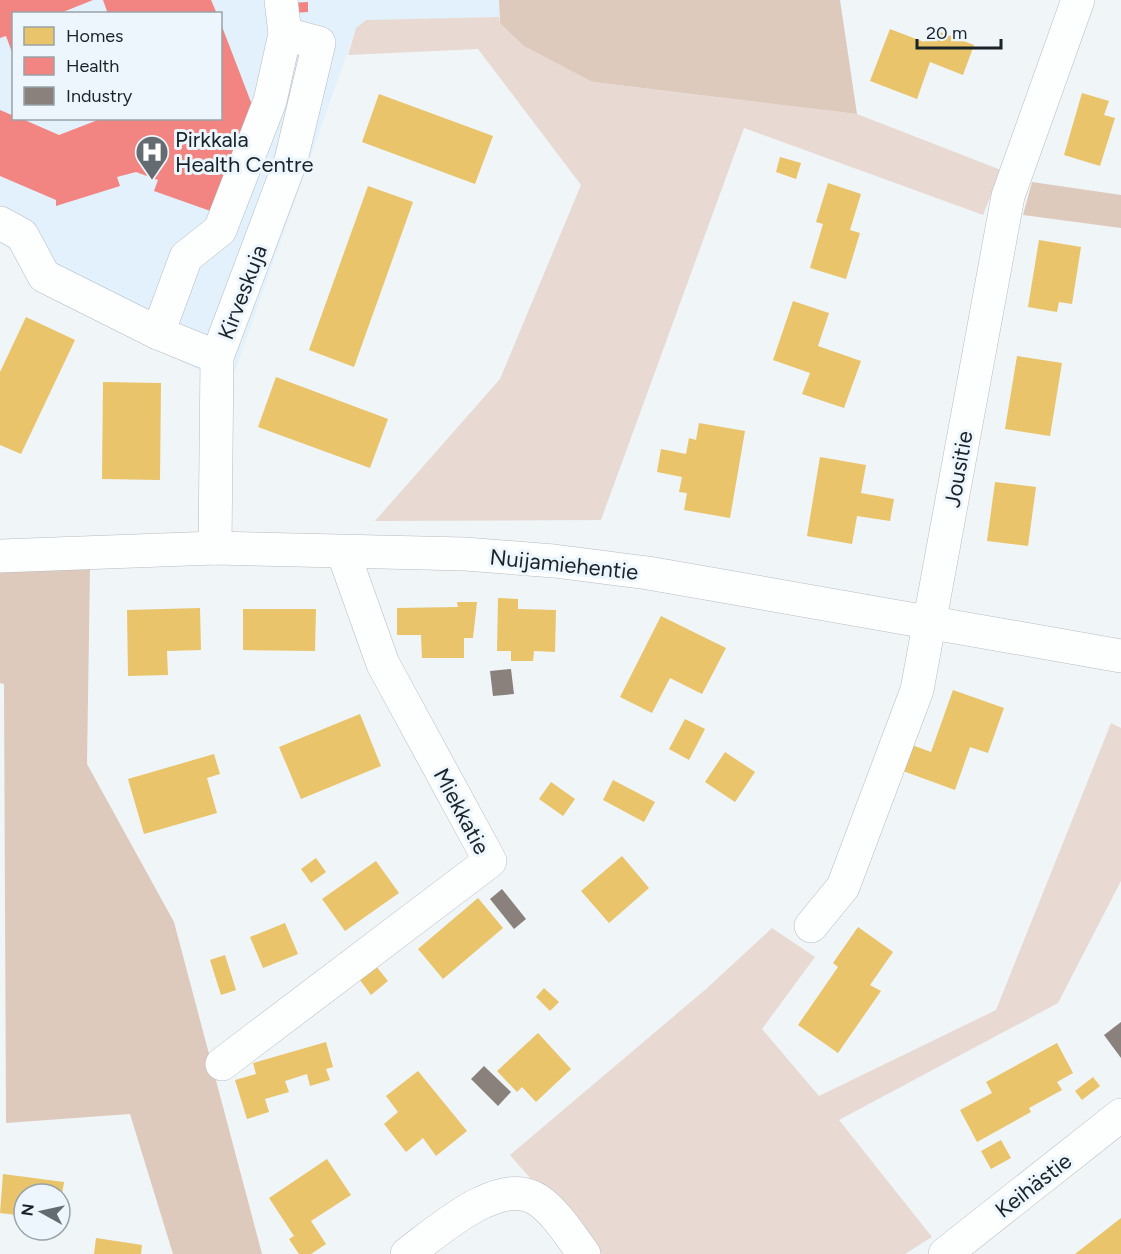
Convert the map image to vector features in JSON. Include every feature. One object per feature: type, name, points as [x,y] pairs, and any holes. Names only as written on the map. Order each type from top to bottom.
[{"type":"street","points":[[158,333],[186,257],[220,230],[270,101],[285,34],[281,0]]},
{"type":"street","name":"Jousitie","points":[[812,927],[843,887],[916,690],[1008,196],[1078,0]]},
{"type":"street","name":"Kirveskuja","points":[[215,548],[217,357],[291,160],[319,43],[285,34]]},
{"type":"street","points":[[0,224],[22,235],[44,276],[158,333],[217,357]]},
{"type":"street","name":"Nuijamiehentie","points":[[0,556],[215,548],[465,555],[566,563],[648,573],[1121,656]]},
{"type":"street","name":"Miekkatie","points":[[222,1064],[490,861],[383,664],[343,552]]},
{"type":"street","name":"Keihästie","points":[[945,1254],[1121,1115]]},
{"type":"street","points":[[407,1254],[473,1207],[509,1194],[524,1194],[538,1200],[584,1254]]},
{"type":"shaded area","name":"Pirkkala Health Centre","points":[[0,0],[499,0],[499,17],[366,20],[356,28],[232,379],[203,372],[57,302],[41,291],[11,250],[0,243]]},
{"type":"shaded area","points":[[499,0],[840,0],[857,114],[593,82],[524,46],[500,23]]},
{"type":"shaded area","points":[[499,17],[500,23],[593,82],[857,114],[1001,170],[983,215],[744,128],[601,520],[375,521],[500,379],[581,185],[478,49],[348,55],[356,28],[366,20]]},
{"type":"shaded area","points":[[1032,182],[1121,195],[1121,228],[1023,215]]},
{"type":"shaded area","points":[[90,567],[87,764],[174,922],[262,1254],[173,1254],[130,1114],[6,1123],[4,684],[0,683],[0,569]]},
{"type":"shaded area","points":[[1111,723],[1121,728],[1121,881],[1058,1003],[839,1120],[932,1237],[905,1254],[596,1254],[510,1155],[706,989],[772,928],[815,957],[762,1029],[819,1096],[996,1010]]},
{"type":"building: Homes","points":[[930,28],[974,45],[963,75],[930,62],[917,99],[870,81],[890,29],[924,42]]},
{"type":"building: Homes","points":[[1082,93],[1109,101],[1104,115],[1115,118],[1100,166],[1064,155]]},
{"type":"building: Homes","points":[[379,94],[493,136],[475,184],[362,142]]},
{"type":"building: Homes","points":[[780,157],[801,163],[796,179],[776,172]]},
{"type":"building: Homes","points":[[828,183],[861,194],[850,230],[860,233],[846,279],[810,268],[823,224],[816,222]]},
{"type":"building: Homes","points":[[368,186],[413,202],[354,367],[309,350]]},
{"type":"building: Homes","points":[[1039,240],[1081,247],[1072,304],[1059,302],[1057,312],[1028,307]]},
{"type":"building: Homes","points":[[793,301],[829,313],[818,346],[861,361],[844,408],[802,394],[810,373],[773,360]]},
{"type":"building: Homes","points":[[26,317],[75,340],[21,454],[0,445],[0,372]]},
{"type":"building: Homes","points":[[1017,356],[1062,363],[1050,436],[1005,429]]},
{"type":"building: Homes","points":[[276,377],[388,419],[370,468],[258,427]]},
{"type":"building: Homes","points":[[103,382],[161,383],[160,480],[102,479]]},
{"type":"building: Homes","points":[[699,423],[745,431],[730,518],[684,510],[687,493],[679,492],[682,477],[657,472],[661,449],[686,454],[689,438],[696,440]]},
{"type":"building: Homes","points":[[820,457],[866,465],[861,493],[894,499],[890,521],[857,516],[852,544],[807,536]]},
{"type":"building: Homes","points":[[995,482],[1036,487],[1028,546],[987,541]]},
{"type":"building: Homes","points":[[498,598],[518,599],[518,609],[556,610],[555,652],[534,651],[533,661],[511,661],[511,651],[497,651]]},
{"type":"building: Homes","points":[[457,602],[477,602],[473,638],[464,638],[464,658],[422,658],[421,635],[397,635],[397,608],[458,607]]},
{"type":"building: Homes","points":[[200,608],[201,650],[167,651],[168,675],[128,676],[127,610]]},
{"type":"building: Homes","points":[[243,609],[316,609],[315,651],[243,650]]},
{"type":"building: Homes","points":[[661,616],[726,648],[702,694],[670,678],[652,713],[620,697]]},
{"type":"building: Homes","points":[[953,690],[1004,708],[988,753],[970,747],[955,790],[903,771],[912,745],[931,752]]},
{"type":"building: Homes","points":[[360,714],[381,766],[301,799],[279,747]]},
{"type":"building: Homes","points":[[685,719],[705,729],[689,760],[669,749]]},
{"type":"building: Homes","points":[[725,752],[755,772],[735,802],[705,782]]},
{"type":"building: Homes","points":[[214,754],[220,774],[207,778],[217,813],[144,834],[128,779]]},
{"type":"building: Homes","points":[[613,780],[655,802],[644,822],[603,800]]},
{"type":"building: Homes","points":[[551,782],[575,799],[563,816],[539,799]]},
{"type":"building: Homes","points":[[622,856],[649,888],[609,923],[581,891]]},
{"type":"building: Homes","points":[[316,858],[326,872],[311,883],[301,869]]},
{"type":"building: Homes","points":[[376,861],[399,893],[345,931],[322,899]]},
{"type":"building: Homes","points":[[478,898],[503,928],[443,979],[418,949]]},
{"type":"building: Homes","points":[[285,923],[298,954],[263,968],[250,937]]},
{"type":"building: Homes","points":[[858,927],[893,952],[870,985],[881,991],[838,1053],[798,1025],[838,967],[833,963]]},
{"type":"building: Homes","points":[[225,955],[236,990],[221,995],[210,960]]},
{"type":"building: Homes","points":[[376,966],[388,981],[371,995],[360,980]]},
{"type":"building: Homes","points":[[544,988],[559,1002],[550,1011],[536,997]]},
{"type":"building: Homes","points":[[538,1033],[571,1069],[536,1102],[522,1087],[517,1092],[497,1071]]},
{"type":"building: Homes","points":[[326,1042],[333,1067],[326,1069],[330,1080],[310,1086],[307,1074],[285,1081],[289,1092],[265,1099],[269,1112],[247,1119],[235,1080],[256,1074],[253,1063]]},
{"type":"building: Homes","points":[[1057,1043],[1073,1073],[1057,1082],[1062,1090],[1029,1108],[1031,1112],[977,1142],[960,1110],[992,1093],[986,1082]]},
{"type":"building: Homes","points":[[418,1071],[467,1131],[436,1156],[423,1138],[406,1152],[384,1124],[398,1112],[386,1096]]},
{"type":"building: Homes","points":[[1093,1077],[1100,1086],[1082,1100],[1075,1091]]},
{"type":"building: Homes","points":[[1001,1140],[1011,1158],[991,1169],[981,1151]]},
{"type":"building: Homes","points":[[327,1159],[351,1195],[311,1221],[326,1244],[311,1254],[299,1254],[289,1239],[294,1236],[269,1198]]},
{"type":"building: Homes","points":[[3,1174],[64,1182],[12,1182],[12,1214],[0,1213]]},
{"type":"building: Homes","points":[[1121,1218],[1121,1254],[1075,1254]]},
{"type":"building: Homes","points":[[96,1238],[142,1245],[141,1254],[94,1254]]},
{"type":"building: Health","points":[[0,0],[93,0],[63,12],[12,12],[12,52],[6,36],[0,38]]},
{"type":"building: Health","points":[[103,0],[211,0],[216,12],[107,12]]},
{"type":"building: Health","points":[[308,2],[308,12],[291,13],[290,3]]},
{"type":"building: Health","points":[[222,27],[254,110],[216,213],[154,191],[158,180],[136,172],[117,177],[120,186],[56,206],[56,200],[0,176],[0,110],[12,115],[12,120],[25,120],[59,135],[98,120],[222,120]]},
{"type":"building: Industry","points":[[511,669],[514,694],[493,696],[490,671]]},
{"type":"building: Industry","points":[[502,889],[526,919],[514,929],[490,899]]},
{"type":"building: Industry","points":[[1121,1022],[1121,1058],[1104,1035]]},
{"type":"building: Industry","points":[[484,1066],[511,1092],[498,1106],[471,1079]]},
{"type":"place","name":"Pirkkala Health Centre","points":[[152,181]]}]
